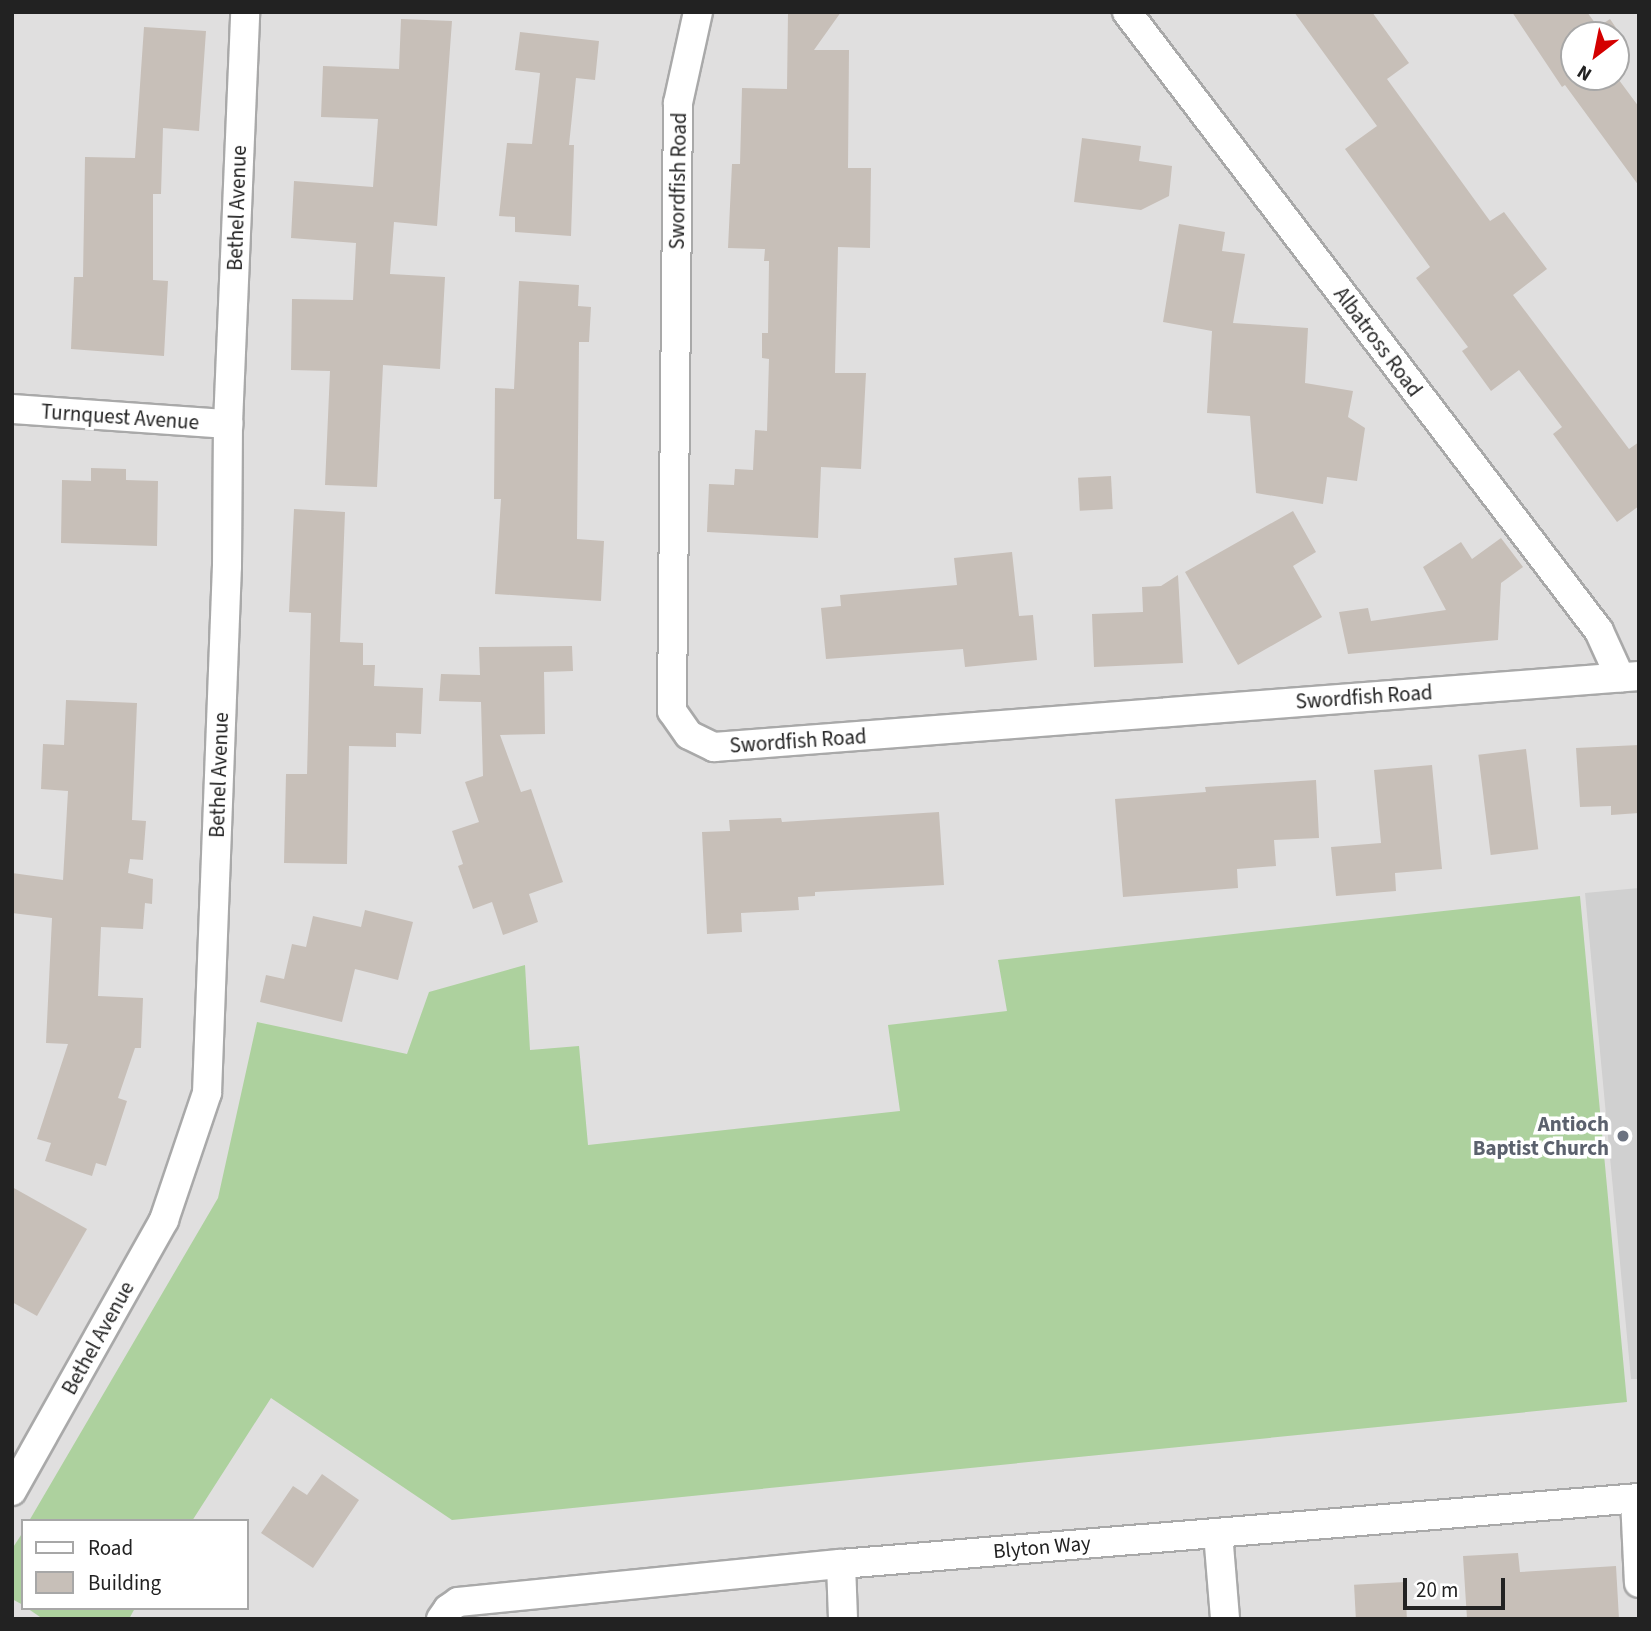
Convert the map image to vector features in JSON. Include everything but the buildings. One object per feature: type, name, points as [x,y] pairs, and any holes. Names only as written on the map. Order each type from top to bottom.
[{"type":"street","name":"Bethel Avenue","points":[[12,1491],[164,1220],[207,1093],[227,566],[228,424],[245,12]]},
{"type":"street","name":"Swordfish Road","points":[[698,12],[678,103],[672,711],[689,735],[714,747],[1629,677]]},
{"type":"street","name":"Albatross Road","points":[[1127,12],[1599,631],[1629,677]]},
{"type":"street","name":"Turnquest Avenue","points":[[12,409],[228,424]]},
{"type":"street","name":"Blyton Way","points":[[444,1614],[458,1602],[841,1564],[1637,1499]]},
{"type":"street","points":[[1637,1499],[1639,1583]]},
{"type":"street","points":[[1218,1533],[1225,1619]]},
{"type":"street","points":[[841,1564],[843,1619]]},
{"type":"shaded area","points":[[12,12],[1639,12],[1639,1619],[12,1619]]},
{"type":"shaded area","name":"Antioch Baptist Church","points":[[1639,888],[1639,1379],[1631,1379],[1585,893]]},
{"type":"green space","points":[[1580,896],[1627,1402],[452,1520],[271,1398],[193,1519],[30,1519],[218,1198],[257,1022],[407,1054],[429,992],[525,965],[530,1050],[579,1046],[588,1145],[900,1111],[888,1025],[1007,1011],[998,960]]},
{"type":"green space","points":[[21,1535],[21,1604],[12,1599],[12,1549]]},
{"type":"green space","points":[[30,1610],[134,1610],[129,1619],[43,1619]]},
{"type":"place","name":"Antioch Baptist Church","points":[[1623,1136]]}]
